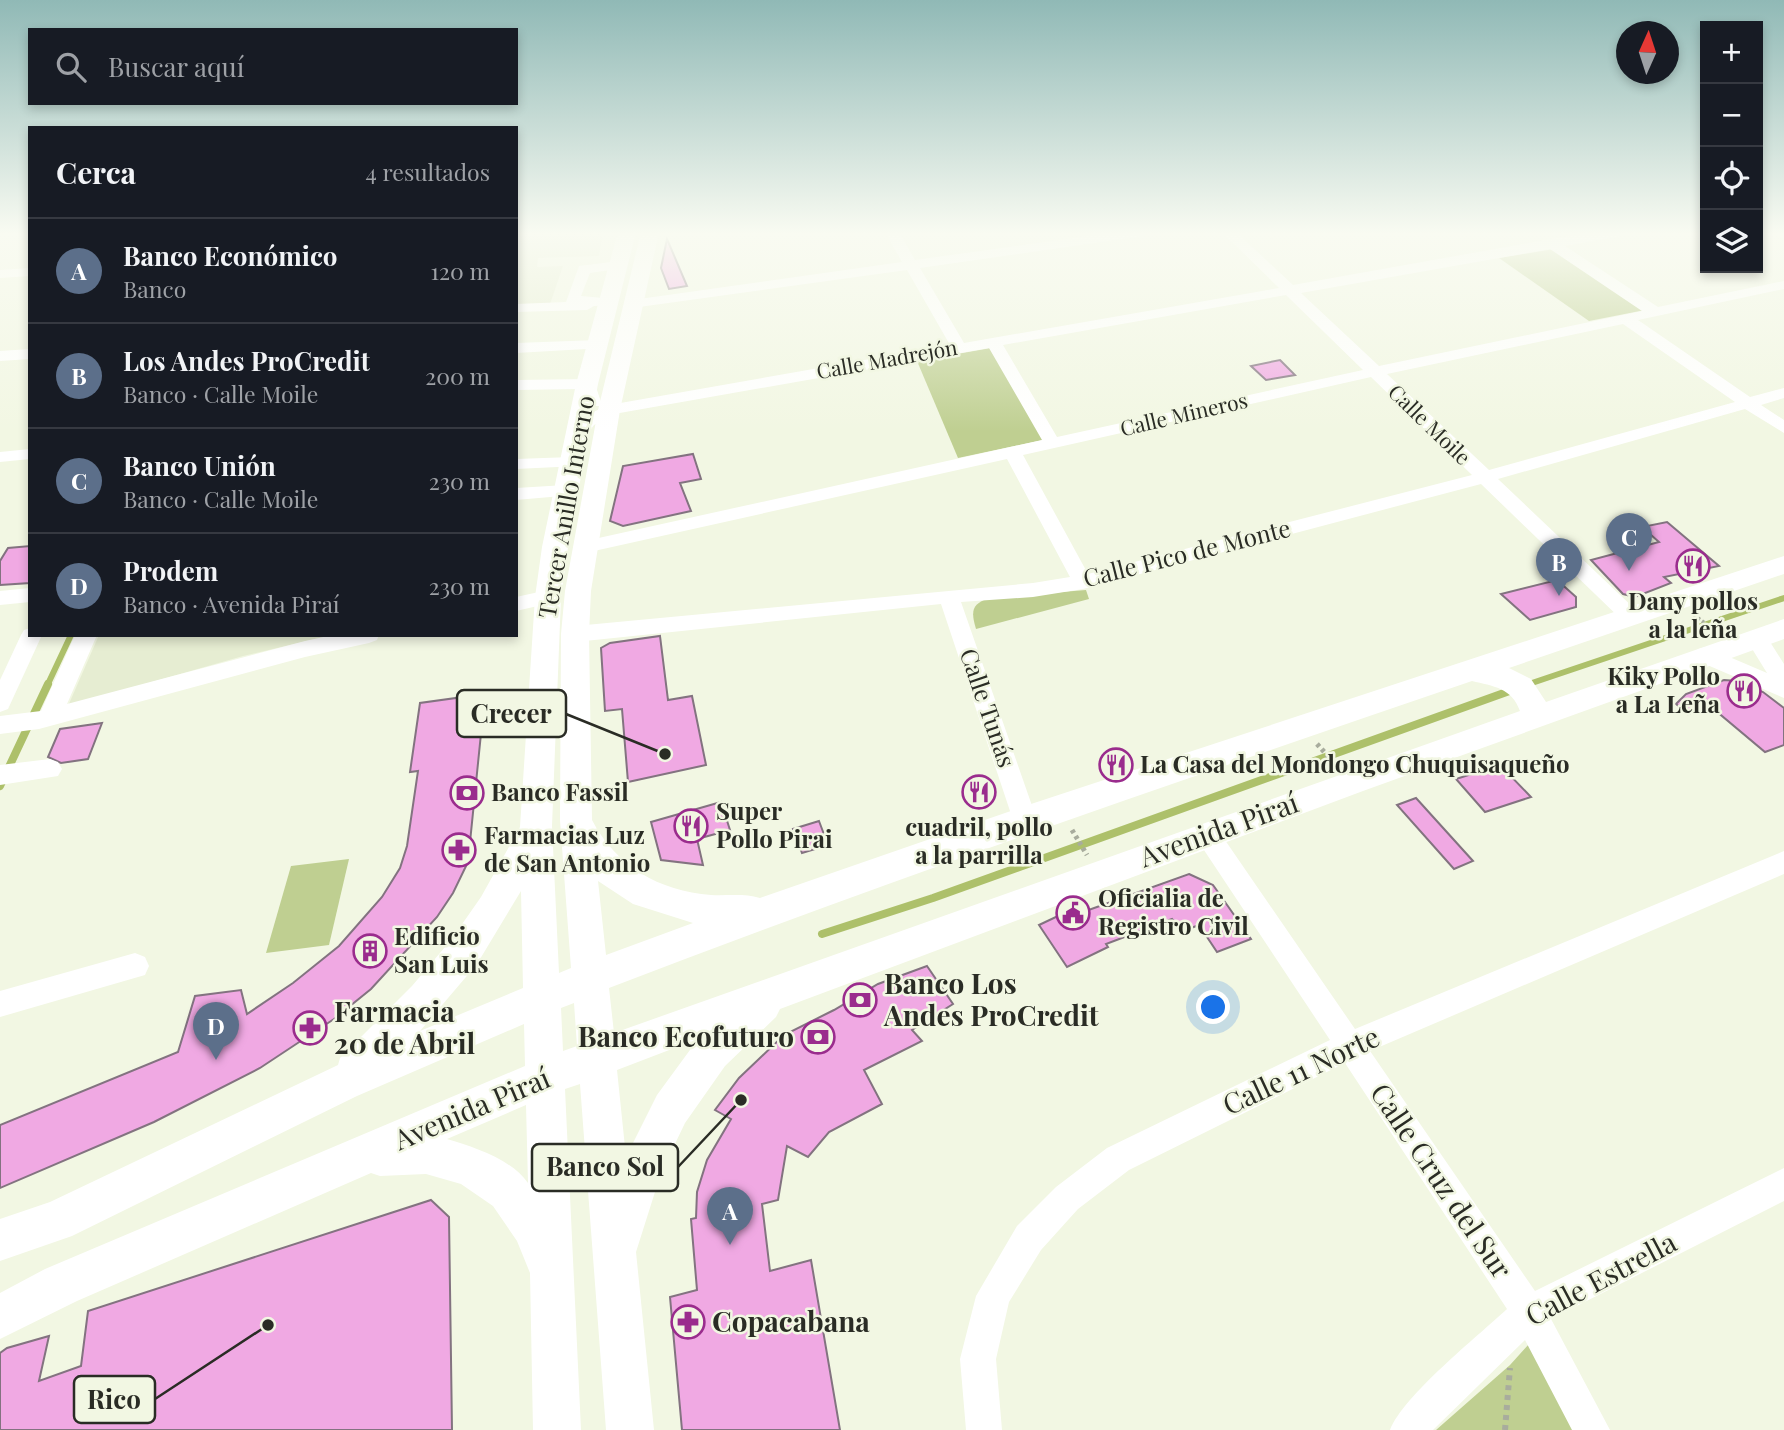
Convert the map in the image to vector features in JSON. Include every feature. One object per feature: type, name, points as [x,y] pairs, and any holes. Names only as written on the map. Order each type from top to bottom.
[{"type":"main road","name":"Tercer Anillo Interno","points":[[609,299],[608,410],[578,591],[575,634],[576,820],[630,1430]]},
{"type":"main road","name":"Tercer Anillo Interno","points":[[557,1430],[536,827],[548,597],[555,547],[587,384],[611,299]]},
{"type":"main road","points":[[555,547],[571,547],[578,591]]},
{"type":"main road","points":[[0,1240],[57,1221],[343,1082],[590,978],[778,907],[1025,820],[1520,661],[1630,617],[1784,565]]},
{"type":"main road","name":"Avenida Piraí","points":[[0,1317],[61,1285],[543,1078],[1207,835],[1711,643],[1771,634]]},
{"type":"main road","points":[[1520,661],[1530,685],[1550,704]]},
{"type":"main road","points":[[1482,673],[1517,683],[1527,692],[1550,704]]},
{"type":"main road","points":[[576,820],[595,856],[628,885],[673,904],[724,912],[778,907]]},
{"type":"main road","points":[[343,1082],[411,1016],[466,950],[507,886],[536,827]]},
{"type":"main road","points":[[615,1262],[629,1202],[649,1147],[676,1099],[742,1020],[781,991]]},
{"type":"main road","points":[[323,1172],[376,1156],[426,1154],[470,1166],[508,1191],[535,1231],[551,1282]]},
{"type":"street","points":[[572,299],[609,303]]},
{"type":"street","points":[[518,308],[642,299]]},
{"type":"street","points":[[930,299],[959,348]]},
{"type":"street","name":"Calle Madrejón","points":[[577,436],[588,421],[608,410],[1243,299]]},
{"type":"street","name":"Calle Moile","points":[[1296,299],[1630,617]]},
{"type":"street","points":[[1634,299],[1656,313]]},
{"type":"street","name":"Calle Mineros","points":[[585,547],[1374,372],[1721,299]]},
{"type":"street","points":[[1626,319],[1784,428]]},
{"type":"street","points":[[993,342],[1053,444]]},
{"type":"street","points":[[518,348],[598,345]]},
{"type":"street","points":[[0,356],[28,354]]},
{"type":"street","points":[[518,385],[587,384],[590,399],[608,410]]},
{"type":"street","name":"Calle Pico de Monte","points":[[575,634],[1033,590],[1083,582],[1482,478],[1784,393]]},
{"type":"street","points":[[0,457],[28,454]]},
{"type":"street","points":[[1013,454],[1083,582]]},
{"type":"street","points":[[518,464],[572,461]]},
{"type":"street","points":[[518,494],[566,491]]},
{"type":"street","points":[[0,598],[28,595]]},
{"type":"street","name":"Calle Tunás","points":[[949,596],[1025,820]]},
{"type":"street","points":[[518,604],[548,597]]},
{"type":"street","points":[[1771,634],[1784,682]]},
{"type":"street","points":[[31,637],[2,718],[45,719],[305,649],[360,637]]},
{"type":"street","points":[[45,719],[85,637]]},
{"type":"street","points":[[1711,643],[1784,690]]},
{"type":"street","points":[[8,774],[50,769]]},
{"type":"street","name":"Calle Cruz del Sur","points":[[1207,835],[1529,1312],[1592,1430]]},
{"type":"street","name":"Calle 11 Norte","points":[[984,1430],[978,1359],[993,1296],[1029,1238],[1067,1198],[1118,1159],[1351,1045],[1784,862]]},
{"type":"street","points":[[0,1004],[135,966]]},
{"type":"street","name":"Calle Estrella","points":[[1408,1430],[1529,1312],[1784,1184]]},
{"type":"path","points":[[1700,620],[1711,643]]},
{"type":"path","points":[[1321,748],[1336,765]]},
{"type":"path","points":[[1075,835],[1087,855]]},
{"type":"path","points":[[1497,1343],[1510,1364],[1505,1430]]},
{"type":"shaded area","points":[[518,299],[552,299],[550,304],[518,305]]},
{"type":"shaded area","points":[[98,637],[324,637],[243,656],[68,706]]},
{"type":"green space","points":[[1557,299],[1628,299],[1645,310],[1589,321]]},
{"type":"green space","points":[[991,348],[1043,440],[958,458],[917,361]]},
{"type":"green space","points":[[1086,590],[1089,599],[976,629],[974,609],[989,598]]},
{"type":"green space","points":[[349,859],[329,945],[266,953],[291,866]]},
{"type":"green space","points":[[1529,1344],[1574,1430],[1436,1430],[1510,1365]]},
{"type":"building","points":[[1280,360],[1295,375],[1266,380],[1251,366]]},
{"type":"building","points":[[693,454],[701,479],[680,483],[691,511],[623,526],[610,521],[623,466]]},
{"type":"building","points":[[1667,522],[1719,566],[1664,577],[1671,583],[1635,597],[1623,594],[1591,560],[1659,542],[1642,527]]},
{"type":"building","points":[[28,546],[28,583],[0,585],[0,561],[8,548]]},
{"type":"building","points":[[1557,580],[1576,597],[1576,607],[1530,620],[1501,594]]},
{"type":"building","points":[[660,636],[668,700],[692,696],[706,765],[628,782],[622,709],[605,711],[601,648],[610,643]]},
{"type":"building","points":[[1724,680],[1737,681],[1763,692],[1784,708],[1784,745],[1765,752],[1710,706],[1688,714],[1676,704],[1686,694]]},
{"type":"building","points":[[485,694],[468,862],[453,893],[437,917],[371,989],[334,1019],[260,1068],[154,1122],[0,1188],[0,1125],[178,1052],[195,996],[241,990],[247,1014],[293,983],[339,946],[382,897],[400,868],[407,846],[418,771],[410,772],[420,703]]},
{"type":"building","points":[[102,723],[88,759],[61,763],[48,757],[60,729]]},
{"type":"building","points":[[1500,765],[1531,797],[1485,812],[1456,779]]},
{"type":"building","points":[[1416,798],[1473,861],[1454,869],[1397,805]]},
{"type":"building","name":"Super Pollo Pirai","points":[[721,802],[730,830],[697,839],[703,865],[661,860],[651,822]]},
{"type":"building","points":[[819,821],[828,845],[802,853],[793,829]]},
{"type":"building","points":[[1189,874],[1213,885],[1251,939],[1217,952],[1199,925],[1183,931],[1172,919],[1106,944],[1108,947],[1067,967],[1039,925],[1079,906],[1083,912]]},
{"type":"building","points":[[927,966],[953,1004],[912,1030],[922,1041],[864,1070],[882,1104],[829,1132],[808,1157],[787,1146],[778,1200],[762,1204],[770,1271],[811,1260],[840,1430],[682,1430],[670,1297],[697,1290],[691,1219],[696,1218],[697,1192],[707,1160],[731,1119],[715,1110],[739,1078],[784,1035],[878,984]]},
{"type":"building","points":[[431,1200],[449,1217],[452,1430],[0,1430],[0,1353],[7,1348],[49,1336],[39,1381],[81,1366],[88,1311]]},
{"type":"waterway","points":[[1529,684],[1526,685],[1784,598]]},
{"type":"waterway","points":[[47,686],[70,637]]},
{"type":"waterway","points":[[0,786],[48,684]]},
{"type":"waterway","points":[[822,934],[933,898],[1515,689]]},
{"type":"place","name":"Dany pollos a la leña","points":[[1693,566]]},
{"type":"place","name":"Banco Unión","points":[[1629,571]]},
{"type":"place","name":"Los Andes ProCredit","points":[[1559,596]]},
{"type":"place","name":"Kiky Pollo a La Leña","points":[[1744,691]]},
{"type":"place","name":"Crecer","points":[[665,754]]},
{"type":"place","name":"La Casa del Mondongo Chuquisaqueño","points":[[1116,765]]},
{"type":"place","name":"cuadril, pollo a la parrilla","points":[[979,792]]},
{"type":"place","name":"Banco Fassil","points":[[467,793]]},
{"type":"place","name":"Super Pollo Pirai","points":[[691,826]]},
{"type":"place","name":"Farmacias Luz de San Antonio","points":[[459,850]]},
{"type":"place","name":"Oficialia de Registro Civil","points":[[1073,913]]},
{"type":"place","name":"Edificio San Luis","points":[[370,951]]},
{"type":"place","name":"Banco Los Andes ProCredit","points":[[860,1000]]},
{"type":"place","name":"Farmacia 20 de Abril","points":[[310,1028]]},
{"type":"place","name":"Banco Ecofuturo","points":[[818,1037]]},
{"type":"place","name":"Prodem","points":[[216,1060]]},
{"type":"place","name":"Banco Sol","points":[[741,1100]]},
{"type":"place","name":"Banco Económico","points":[[730,1245]]},
{"type":"place","name":"Copacabana","points":[[688,1322]]},
{"type":"place","name":"Rico","points":[[268,1325]]}]
